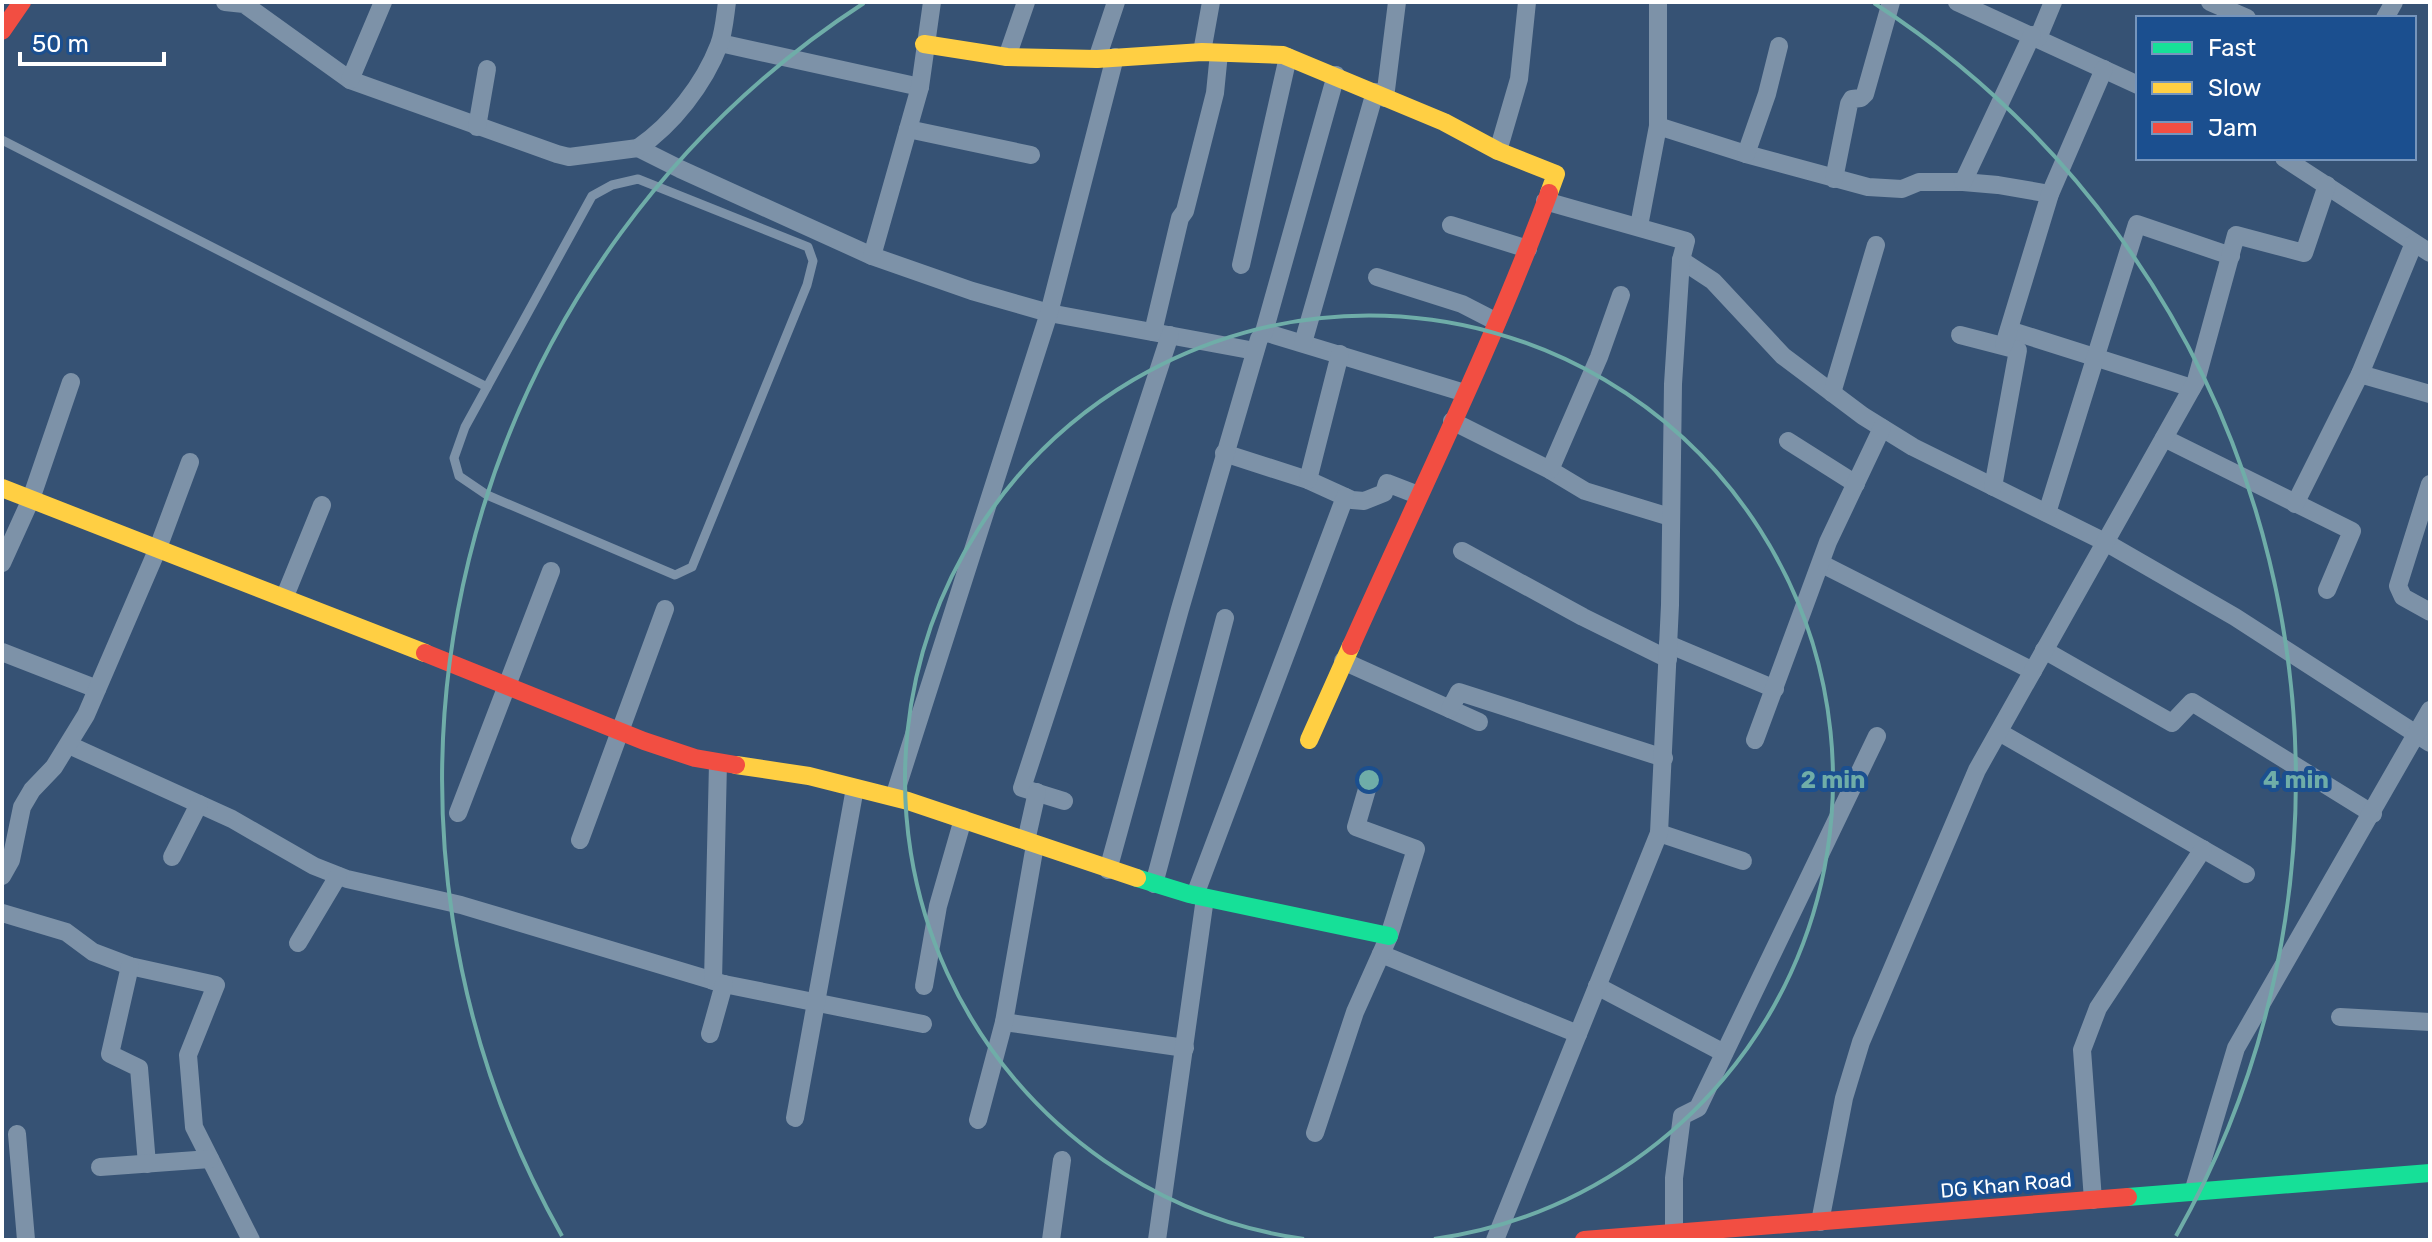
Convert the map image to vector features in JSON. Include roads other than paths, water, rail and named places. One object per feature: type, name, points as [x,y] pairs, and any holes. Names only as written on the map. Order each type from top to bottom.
[{"type":"street","points":[[2,31],[22,2]]},
{"type":"street","points":[[225,2],[244,4],[350,80],[569,157],[638,148],[651,139],[697,88],[720,43],[727,2]]},
{"type":"street","points":[[350,80],[383,2]]},
{"type":"street","points":[[872,256],[920,87],[932,2]]},
{"type":"street","points":[[1007,57],[1026,2]]},
{"type":"street","points":[[894,797],[1049,313],[1116,2]]},
{"type":"street","points":[[1064,801],[1022,788],[1161,333],[1180,218],[1185,211],[1215,93],[1210,52],[1211,2]]},
{"type":"street","points":[[1303,343],[1380,95],[1397,2]]},
{"type":"street","points":[[1498,151],[1519,79],[1527,2]]},
{"type":"street","points":[[1639,226],[1658,126],[1658,2]]},
{"type":"street","points":[[1834,179],[1849,104],[1852,99],[1865,94],[1891,2]]},
{"type":"street","points":[[1957,2],[2136,84]]},
{"type":"street","points":[[1963,182],[2053,2]]},
{"type":"street","points":[[2210,2],[2239,11]]},
{"type":"street","points":[[720,43],[920,87]]},
{"type":"street","points":[[924,44],[1007,57],[1106,58],[1210,52],[1288,57],[1444,122],[1498,151],[1556,174],[1497,322],[1309,740]]},
{"type":"street","points":[[1746,154],[1767,94],[1779,46]]},
{"type":"street","points":[[1241,265],[1288,57]]},
{"type":"street","points":[[477,127],[487,69]]},
{"type":"street","points":[[2006,338],[2050,194],[2104,69]]},
{"type":"street","points":[[1108,870],[1224,453],[1255,351],[1264,332],[1336,75]]},
{"type":"street","points":[[1658,126],[1868,187],[1902,189],[1919,182],[1963,182],[2050,194]]},
{"type":"street","points":[[908,129],[1031,155]]},
{"type":"street","points":[[638,148],[872,256],[972,291],[1049,313],[1255,351]]},
{"type":"street","points":[[2294,160],[2422,248],[2295,504]]},
{"type":"street","points":[[1820,1222],[1844,1098],[1861,1042],[1977,770],[2192,388],[2208,345],[2236,235],[2304,253],[2327,185]]},
{"type":"street","points":[[1495,1240],[1659,833],[1664,758],[1673,384],[1681,260],[1686,241],[1545,201]]},
{"type":"street","points":[[2047,513],[2137,224],[2231,256]]},
{"type":"street","points":[[1451,225],[1528,249]]},
{"type":"street","points":[[1832,393],[1876,245]]},
{"type":"street","points":[[1681,260],[1713,281],[1783,356],[1882,428],[1913,447],[2105,542],[2235,617],[2423,739]]},
{"type":"street","points":[[1377,277],[1462,304],[1497,322]]},
{"type":"street","points":[[1550,470],[1599,357],[1621,295]]},
{"type":"street","points":[[1264,332],[1465,393]]},
{"type":"street","points":[[1960,335],[2006,338],[2096,358],[2192,388]]},
{"type":"street","points":[[1993,487],[2018,350],[2006,338]]},
{"type":"street","points":[[1308,480],[1340,354]]},
{"type":"street","points":[[2360,374],[2430,394]]},
{"type":"street","points":[[2,563],[31,499],[71,382]]},
{"type":"street","points":[[1452,421],[1585,491],[1670,517]]},
{"type":"street","points":[[1755,740],[1828,542],[1882,428]]},
{"type":"street","points":[[2164,438],[2352,531],[2327,590]]},
{"type":"street","points":[[1788,441],[1856,484]]},
{"type":"street","points":[[1224,453],[1308,480],[1345,497],[1364,501],[1384,493],[1387,483],[1418,495]]},
{"type":"street","points":[[2,876],[11,860],[9,845],[22,807],[69,745],[97,689],[158,548],[190,462]]},
{"type":"street","points":[[2430,484],[2398,586],[2403,597],[2430,612]]},
{"type":"street","points":[[2,488],[285,596],[619,731],[695,758],[809,776],[894,797],[1154,884],[1389,936]]},
{"type":"street","points":[[1157,1240],[1185,1048],[1200,896],[1345,497]]},
{"type":"street","points":[[285,596],[322,505]]},
{"type":"street","points":[[1462,551],[1583,617],[1668,652],[1775,689]]},
{"type":"street","points":[[1822,564],[2033,671]]},
{"type":"street","points":[[458,813],[551,571]]},
{"type":"street","points":[[580,840],[665,609]]},
{"type":"street","points":[[1154,884],[1225,618]]},
{"type":"street","points":[[2044,650],[2172,723],[2192,702],[2373,814]]},
{"type":"street","points":[[2,652],[97,689]]},
{"type":"street","points":[[1343,661],[1479,722]]},
{"type":"street","points":[[1450,709],[1459,692],[1664,758]]},
{"type":"street","points":[[2193,1192],[2236,1048],[2373,814],[2423,739],[2430,710]]},
{"type":"street","points":[[1999,732],[2246,874]]},
{"type":"street","points":[[1674,1233],[1674,1178],[1682,1116],[1698,1108],[1877,736]]},
{"type":"street","points":[[69,745],[232,819],[314,866],[338,876],[461,905],[718,982],[923,1024]]},
{"type":"street","points":[[710,1034],[718,982],[718,763]]},
{"type":"street","points":[[1315,1133],[1355,1012],[1389,936],[1416,849],[1356,827],[1370,779]]},
{"type":"street","points":[[795,1118],[855,788]]},
{"type":"street","points":[[978,1120],[1004,1022],[1037,792]]},
{"type":"street","points":[[172,857],[199,804]]},
{"type":"street","points":[[924,986],[938,906],[963,819]]},
{"type":"street","points":[[1659,833],[1743,861]]},
{"type":"street","points":[[2093,1200],[2082,1050],[2098,1008],[2203,849]]},
{"type":"street","points":[[298,943],[338,876]]},
{"type":"street","points":[[2,913],[66,932],[93,952],[130,966],[216,985],[188,1055],[194,1127],[251,1240]]},
{"type":"street","points":[[1381,954],[1578,1034]]},
{"type":"street","points":[[130,966],[110,1054],[139,1068],[147,1164]]},
{"type":"street","points":[[1597,986],[1724,1053]]},
{"type":"street","points":[[2340,1017],[2430,1022]]},
{"type":"street","points":[[1004,1022],[1185,1048]]},
{"type":"street","points":[[17,1134],[26,1240]]},
{"type":"street","points":[[100,1167],[210,1159]]},
{"type":"street","points":[[1051,1240],[1062,1160]]},
{"type":"street","name":"DG Khan Road","points":[[1584,1240],[2430,1173]]},
{"type":"lane","points":[[2,140],[487,387]]},
{"type":"lane","points":[[638,179],[808,247],[813,261],[790,328],[692,567],[675,575],[487,495],[459,476],[454,458],[465,427],[487,387],[592,196],[612,185],[638,179]]}]
